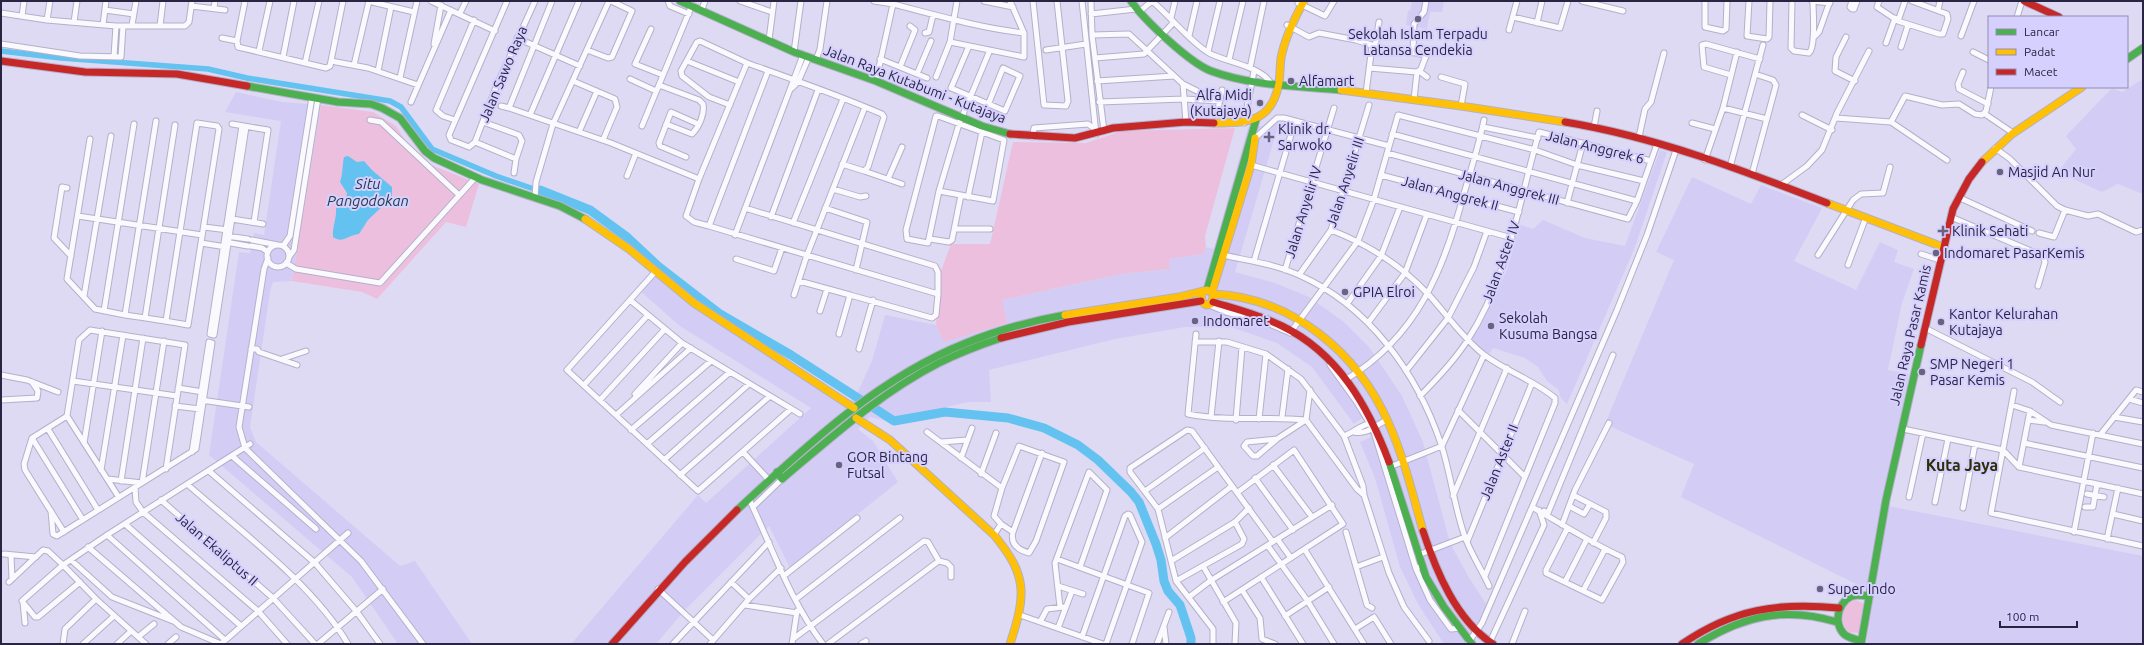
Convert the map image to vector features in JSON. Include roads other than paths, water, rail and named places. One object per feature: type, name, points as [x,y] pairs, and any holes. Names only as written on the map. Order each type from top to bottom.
[{"type":"street","points":[[22,16],[24,1]]},
{"type":"street","points":[[47,20],[50,1]]},
{"type":"street","points":[[74,22],[77,1]]},
{"type":"street","points":[[104,25],[106,1]]},
{"type":"street","points":[[132,25],[136,1]]},
{"type":"street","points":[[160,26],[164,1]]},
{"type":"street","points":[[214,8],[215,1]]},
{"type":"street","points":[[245,1],[237,41],[238,47],[260,51],[326,68],[330,66],[343,1]]},
{"type":"street","points":[[260,51],[270,1]]},
{"type":"street","points":[[283,57],[294,1]]},
{"type":"street","points":[[305,63],[319,1]]},
{"type":"street","points":[[354,65],[368,1],[414,12]]},
{"type":"street","points":[[400,78],[414,12],[418,1]]},
{"type":"street","points":[[431,1],[495,30]]},
{"type":"street","points":[[460,14],[466,1]]},
{"type":"street","points":[[474,20],[436,110],[442,116],[455,120],[507,1]]},
{"type":"street","name":"Jalan Sawo Raya","points":[[455,120],[450,138],[471,146],[475,142],[535,1]]},
{"type":"street","points":[[509,108],[552,1]]},
{"type":"street","points":[[530,116],[579,1]]},
{"type":"street","points":[[535,198],[536,182],[554,124],[572,81],[587,50],[612,1],[632,11],[612,57],[608,58],[587,50]]},
{"type":"street","points":[[668,1],[670,6],[689,14]]},
{"type":"street","name":"Jalan Raya Kutabumi - Kutajaya","points":[[680,1],[702,9],[794,52],[876,81],[960,121],[1002,132],[1032,137],[1075,138],[1096,131],[1104,131],[1113,128],[1186,122],[1244,123],[1256,120]]},
{"type":"street","points":[[702,9],[706,1]]},
{"type":"street","points":[[740,1],[772,12]]},
{"type":"street","points":[[769,40],[774,1]]},
{"type":"street","points":[[794,52],[801,1]]},
{"type":"street","points":[[735,234],[792,88],[792,80],[809,57],[820,49],[827,1]]},
{"type":"street","points":[[874,1],[893,3],[933,15],[1024,33]]},
{"type":"street","points":[[936,77],[950,42],[957,1]]},
{"type":"street","points":[[984,1],[1013,7]]},
{"type":"street","points":[[950,42],[1024,57],[1024,33],[1010,1]]},
{"type":"street","points":[[1033,1],[1044,105],[1064,106],[1068,103],[1057,1]]},
{"type":"street","points":[[1082,1],[1096,131]]},
{"type":"street","points":[[1091,1],[1092,35],[1099,102],[1104,131]]},
{"type":"street","points":[[1131,1],[1200,66],[1210,71],[1252,81],[1366,93],[1461,106],[1594,127],[1639,137],[1705,160],[1752,174],[1943,247]]},
{"type":"street","points":[[1091,14],[1140,9],[1152,1],[1172,21],[1208,52],[1252,70],[1275,84]]},
{"type":"street","points":[[1095,58],[1134,55],[1147,52],[1165,32],[1172,21],[1175,1]]},
{"type":"street","points":[[1190,36],[1196,1]]},
{"type":"street","points":[[1208,52],[1220,1]]},
{"type":"street","points":[[1229,60],[1243,1]]},
{"type":"street","points":[[1244,123],[1264,1]]},
{"type":"street","points":[[1201,301],[1209,292],[1223,255],[1236,201],[1251,165],[1251,152],[1256,120],[1268,110],[1288,26],[1301,2],[1325,16],[1334,1]]},
{"type":"street","points":[[1413,52],[1414,24],[1424,12],[1426,1]]},
{"type":"street","points":[[1537,23],[1542,1]]},
{"type":"street","points":[[1513,17],[1560,28],[1568,1]]},
{"type":"street","points":[[1582,1],[1623,11]]},
{"type":"street","points":[[1705,1],[1705,27],[1723,31],[1726,29],[1727,1]]},
{"type":"street","points":[[1749,1],[1747,36],[1767,39],[1769,37],[1770,1]]},
{"type":"street","points":[[1792,1],[1791,48],[1794,51],[1810,53],[1813,38],[1813,1],[1830,2],[1819,32],[1813,38]]},
{"type":"street","points":[[1852,1],[1850,7],[1854,9],[1857,1]]},
{"type":"street","points":[[1879,1],[1877,7],[1896,19],[1908,25],[1943,34],[1948,16],[1946,13],[1912,1]]},
{"type":"street","points":[[1938,10],[1940,1]]},
{"type":"street","points":[[1961,36],[1974,1]]},
{"type":"street","points":[[2017,16],[2023,1],[2056,16]]},
{"type":"street","points":[[1509,30],[1515,2]]},
{"type":"street","points":[[1886,43],[1903,2]]},
{"type":"street","points":[[1,13],[47,20],[116,26],[160,26],[188,25],[192,3],[224,10]]},
{"type":"street","points":[[876,81],[893,3]]},
{"type":"street","points":[[432,53],[440,4]]},
{"type":"street","points":[[642,126],[692,5]]},
{"type":"street","points":[[378,71],[392,7]]},
{"type":"street","points":[[105,10],[134,14]]},
{"type":"street","points":[[411,102],[451,10]]},
{"type":"street","points":[[925,33],[929,32],[933,15]]},
{"type":"street","points":[[1366,93],[1368,68],[1379,22]]},
{"type":"street","points":[[1901,47],[1908,25]]},
{"type":"street","points":[[114,56],[116,26]]},
{"type":"street","points":[[1,44],[80,56],[121,57],[123,26]]},
{"type":"street","points":[[900,67],[915,30],[910,26]]},
{"type":"street","points":[[1288,26],[1309,37],[1319,33],[1356,40],[1391,51],[1413,52],[1426,55],[1418,71],[1414,99]]},
{"type":"street","points":[[651,29],[635,64],[663,75]]},
{"type":"street","points":[[1092,35],[1129,34],[1183,84],[1217,100]]},
{"type":"street","points":[[1846,37],[1836,57],[1835,71],[1855,81]]},
{"type":"street","points":[[222,38],[237,41]]},
{"type":"street","points":[[518,38],[580,66]]},
{"type":"street","points":[[730,105],[709,97],[682,76],[682,71],[697,42],[700,41],[747,63],[882,114],[884,117],[868,167],[864,171]]},
{"type":"street","points":[[917,74],[931,41]]},
{"type":"street","points":[[1046,50],[1086,44]]},
{"type":"street","points":[[1731,75],[1705,68],[1703,64],[1701,46],[1706,44],[1760,59]]},
{"type":"street","points":[[1730,167],[1764,45]]},
{"type":"street","points":[[969,46],[951,88],[988,105],[1006,111],[1020,75],[1003,68],[988,105]]},
{"type":"street","points":[[2128,57],[2143,48]]},
{"type":"street","points":[[939,191],[993,201],[1004,140],[982,132],[960,121],[936,116],[928,142],[906,237],[908,239],[927,244],[930,239],[939,191],[960,121],[990,50]]},
{"type":"street","points":[[1781,185],[1815,160],[1832,130],[1836,118],[1869,51]]},
{"type":"street","points":[[1705,160],[1722,108],[1737,52]]},
{"type":"street","points":[[1973,52],[1988,60]]},
{"type":"street","points":[[1639,137],[1645,109],[1651,102],[1664,53]]},
{"type":"street","points":[[792,88],[798,82],[809,57]]},
{"type":"street","points":[[880,59],[927,78]]},
{"type":"street","points":[[1,61],[85,72],[177,74],[315,98],[371,104],[382,108],[400,118],[425,151],[434,158],[475,178],[560,206],[586,219],[629,249],[694,303],[854,408]]},
{"type":"street","points":[[331,61],[378,71],[418,85]]},
{"type":"street","points":[[687,61],[739,82]]},
{"type":"street","points":[[747,63],[698,179],[686,216],[694,222],[938,294]]},
{"type":"street","points":[[1368,68],[1418,71],[1427,77]]},
{"type":"street","points":[[709,226],[768,71]]},
{"type":"street","points":[[1963,72],[1958,84],[1960,90],[1988,104]]},
{"type":"street","points":[[1752,174],[1776,82],[1756,74]]},
{"type":"street","points":[[1097,81],[1174,76]]},
{"type":"street","points":[[1441,77],[1465,84],[1461,106]]},
{"type":"street","points":[[630,79],[656,91]]},
{"type":"street","points":[[572,81],[615,99],[617,103],[603,140]]},
{"type":"street","points":[[1183,84],[1186,122]]},
{"type":"street","points":[[659,85],[699,100],[703,104],[704,110],[692,134],[666,124]]},
{"type":"street","points":[[1985,114],[1991,88]]},
{"type":"street","name":"Jalan Raya Pasar Kamis","points":[[1861,642],[1886,500],[1950,217],[1958,197],[1976,169],[1995,148],[2013,133],[2080,88]]},
{"type":"street","points":[[771,217],[818,90]]},
{"type":"street","points":[[1218,109],[1217,100],[1222,90]]},
{"type":"street","points":[[579,132],[597,91]]},
{"type":"street","points":[[1891,122],[1905,96],[1942,105],[1959,104],[1975,114],[1985,114],[2013,133]]},
{"type":"street","points":[[201,243],[262,248],[275,266],[281,266],[286,263],[294,250],[315,98]]},
{"type":"street","points":[[793,223],[843,99]]},
{"type":"street","points":[[1099,102],[1184,99],[1217,100]]},
{"type":"street","name":"Jalan Anyelir III","points":[[1299,275],[1331,230],[1369,105]]},
{"type":"street","points":[[501,106],[603,140],[698,179]]},
{"type":"street","points":[[794,294],[832,189],[865,107]]},
{"type":"street","name":"Jalan Anyelir IV","points":[[1285,270],[1334,108]]},
{"type":"street","points":[[1722,108],[1767,119]]},
{"type":"street","points":[[1594,127],[1597,111]]},
{"type":"street","points":[[686,156],[659,145],[666,124],[671,112],[698,124]]},
{"type":"street","points":[[1291,332],[1358,240],[1374,199],[1397,117],[1400,114],[1480,137],[1535,150],[1577,165],[1644,181]]},
{"type":"street","points":[[1802,115],[1832,130]]},
{"type":"street","points":[[1253,137],[1278,118],[1327,129],[1389,146]]},
{"type":"street","points":[[1836,118],[1891,122],[1947,160]]},
{"type":"street","points":[[370,120],[381,122],[459,195]]},
{"type":"street","points":[[1345,380],[1389,346],[1415,314],[1428,295],[1448,250],[1457,222],[1484,120]]},
{"type":"street","points":[[125,314],[156,121]]},
{"type":"street","points":[[1254,261],[1295,121]]},
{"type":"street","points":[[483,122],[519,135],[522,141],[516,159],[514,172]]},
{"type":"street","points":[[90,139],[66,279],[95,309],[188,325],[219,129],[216,126],[197,123],[166,321]]},
{"type":"street","points":[[1692,123],[1715,129]]},
{"type":"street","points":[[104,310],[134,124]]},
{"type":"street","points":[[232,124],[268,130],[254,222]]},
{"type":"street","points":[[1032,137],[1034,128],[1088,124],[1096,131]]},
{"type":"street","points":[[145,318],[175,125]]},
{"type":"street","points":[[218,298],[210,334],[214,335],[218,298],[244,126]]},
{"type":"street","name":"Jalan Anggrek 6","points":[[1483,127],[1583,143],[1650,161]]},
{"type":"street","points":[[968,197],[982,132]]},
{"type":"street","points":[[1392,134],[1637,201],[1657,144]]},
{"type":"street","name":"Jalan Aster IV","points":[[1420,396],[1442,374],[1467,340],[1486,305],[1504,265],[1539,135]]},
{"type":"street","points":[[84,296],[111,136]]},
{"type":"street","points":[[475,142],[516,159]]},
{"type":"street","points":[[1567,203],[1583,143]]},
{"type":"street","points":[[888,179],[902,147]]},
{"type":"street","points":[[1995,148],[2010,159],[2053,203],[2065,210],[2088,216],[2098,214],[2136,232],[2143,230]]},
{"type":"street","points":[[753,507],[782,479],[856,418],[901,385],[940,362],[990,343],[1096,317],[1201,301],[1272,321],[1324,355],[1345,380],[1373,426],[1393,482],[1419,567],[1441,610],[1461,628],[1470,643],[1477,631],[1533,507],[1647,235],[1676,150]]},
{"type":"street","points":[[1211,303],[1209,292],[1251,152]]},
{"type":"street","points":[[627,176],[636,153]]},
{"type":"street","name":"Jalan Anggrek III","points":[[1387,153],[1628,219],[1631,217],[1637,201]]},
{"type":"street","points":[[306,156],[290,236],[280,246],[272,247],[264,269],[242,406],[240,427],[245,448],[361,561],[423,644]]},
{"type":"street","points":[[842,164],[902,184]]},
{"type":"street","points":[[1251,165],[1512,238]]},
{"type":"street","points":[[1818,255],[1853,200],[1861,194],[1882,194],[1890,167]]},
{"type":"street","name":"Jalan Anggrek II","points":[[1381,175],[1519,212]]},
{"type":"street","points":[[286,263],[296,269],[380,283],[475,178]]},
{"type":"street","points":[[67,188],[62,188],[54,238],[71,256]]},
{"type":"street","points":[[832,189],[860,198],[866,196]]},
{"type":"street","points":[[930,239],[949,242],[953,238],[961,196]]},
{"type":"street","points":[[1958,197],[2032,231]]},
{"type":"street","points":[[228,233],[232,219],[233,200]]},
{"type":"street","points":[[1347,304],[1381,256],[1400,206]]},
{"type":"street","points":[[745,208],[771,217],[817,229],[862,245],[935,266],[938,272],[936,315],[932,318],[873,300],[798,281]]},
{"type":"street","points":[[825,208],[867,222],[856,270]]},
{"type":"street","points":[[2039,233],[2054,237],[2065,210]]},
{"type":"street","points":[[1368,323],[1405,273],[1427,214]]},
{"type":"street","points":[[78,216],[202,235]]},
{"type":"street","points":[[1848,265],[1866,217]]},
{"type":"street","points":[[1950,217],[2043,256],[2045,262],[2038,286]]},
{"type":"street","points":[[232,219],[263,224]]},
{"type":"street","points":[[204,227],[280,246],[286,249],[289,257]]},
{"type":"street","points":[[955,229],[990,229]]},
{"type":"street","points":[[1331,230],[1358,240],[1405,273],[1428,295],[1467,340],[1484,355],[1554,396],[1556,401],[1524,476],[1485,576]]},
{"type":"street","points":[[1406,371],[1448,318],[1474,267],[1487,231]]},
{"type":"street","points":[[736,259],[774,270],[782,248]]},
{"type":"street","points":[[1921,254],[1940,260]]},
{"type":"street","points":[[1223,255],[1254,261],[1285,270],[1323,287],[1347,304],[1368,323],[1389,346],[1406,371],[1420,396],[1442,446],[1453,496],[1466,540],[1490,586]]},
{"type":"street","points":[[656,271],[567,370],[698,491],[791,409]]},
{"type":"street","points":[[820,311],[827,289]]},
{"type":"street","points":[[612,644],[658,589],[777,472],[854,408],[897,378],[936,354],[988,334],[1030,322],[1094,309],[1209,292],[1242,297],[1284,312],[1299,319],[1346,355],[1358,370],[1386,420],[1403,462],[1428,550],[1445,588],[1477,631],[1492,643],[1544,525],[1540,510]]},
{"type":"street","points":[[839,334],[850,295]]},
{"type":"street","points":[[630,300],[682,343],[800,414]]},
{"type":"street","points":[[859,349],[873,300]]},
{"type":"street","points":[[1094,309],[1096,317]]},
{"type":"street","points":[[584,386],[648,315]]},
{"type":"street","points":[[1925,328],[2026,379],[2060,402]]},
{"type":"street","points":[[600,400],[665,329]]},
{"type":"street","points":[[118,496],[67,416],[79,340],[90,330],[185,345],[166,469]]},
{"type":"street","points":[[84,444],[102,331]]},
{"type":"street","points":[[1196,334],[1187,413],[1190,415],[1236,420],[1282,417],[1306,420]]},
{"type":"street","points":[[102,470],[123,335]]},
{"type":"street","points":[[121,481],[143,338]]},
{"type":"street","points":[[142,483],[164,341]]},
{"type":"street","points":[[1195,342],[1219,341],[1266,354],[1301,379],[1310,390],[1344,436],[1363,486],[1364,495],[1383,557],[1404,607],[1429,641]]},
{"type":"street","points":[[1211,417],[1219,341]]},
{"type":"street","points":[[51,510],[53,534],[58,536],[118,496],[135,488],[196,449],[209,342],[212,343],[203,392]]},
{"type":"street","points":[[616,415],[682,343]]},
{"type":"street","points":[[1236,420],[1242,347]]},
{"type":"street","points":[[616,415],[691,348]]},
{"type":"street","points":[[251,349],[257,349],[259,352],[297,365]]},
{"type":"street","points":[[281,359],[306,352]]},
{"type":"street","points":[[936,354],[940,362]]},
{"type":"street","points":[[1259,419],[1266,354]]},
{"type":"street","points":[[1392,466],[1442,446],[1484,355]]},
{"type":"street","points":[[1533,507],[1548,513],[1613,355]]},
{"type":"street","points":[[631,430],[711,361]]},
{"type":"street","points":[[1453,496],[1507,368]]},
{"type":"street","points":[[1282,417],[1288,369]]},
{"type":"street","points":[[648,444],[730,372]]},
{"type":"street","points":[[1,374],[32,382],[58,392]]},
{"type":"street","points":[[73,381],[177,396]]},
{"type":"street","points":[[1,400],[37,398],[38,391],[32,382]]},
{"type":"street","name":"Jalan Aster II","points":[[1466,540],[1532,383]]},
{"type":"street","points":[[664,460],[749,384]]},
{"type":"street","points":[[178,388],[203,392]]},
{"type":"street","points":[[1310,390],[1306,420],[1357,489],[1364,495]]},
{"type":"street","points":[[2100,434],[2137,390],[2143,392]]},
{"type":"street","points":[[2014,392],[1991,514],[2143,546]]},
{"type":"street","points":[[680,475],[770,396]]},
{"type":"street","points":[[2129,399],[2143,403]]},
{"type":"street","points":[[202,400],[249,407]]},
{"type":"street","points":[[2012,405],[2030,411],[2045,422]]},
{"type":"street","points":[[175,406],[200,409]]},
{"type":"street","points":[[1458,410],[1524,476]]},
{"type":"street","points":[[2019,467],[2030,411]]},
{"type":"street","points":[[64,532],[24,467],[25,457],[32,438],[67,416]]},
{"type":"street","points":[[2114,417],[2143,422]]},
{"type":"street","points":[[856,418],[890,440],[994,535],[1007,549],[1015,562],[1021,579],[1023,598],[1020,615],[1010,644]]},
{"type":"street","points":[[1277,439],[1247,442],[1244,446],[1255,457],[1277,439],[1306,420]]},
{"type":"street","points":[[1344,436],[1386,420]]},
{"type":"street","points":[[2028,420],[2045,422],[2143,444]]},
{"type":"street","points":[[1562,525],[1573,495],[1608,422]]},
{"type":"street","points":[[961,458],[972,428]]},
{"type":"street","points":[[48,429],[98,510]]},
{"type":"street","points":[[1903,429],[2003,450],[2019,467],[2143,494]]},
{"type":"street","points":[[1213,644],[1214,630],[1176,581],[1158,509],[1130,472],[1131,467],[1187,430],[1194,432],[1232,486],[1291,558]]},
{"type":"street","points":[[927,432],[981,474],[1002,488]]},
{"type":"street","points":[[981,474],[996,433]]},
{"type":"street","points":[[2074,532],[2093,433]]},
{"type":"street","points":[[1909,497],[1923,434]]},
{"type":"street","points":[[32,438],[83,520]]},
{"type":"street","points":[[1935,502],[1948,439]]},
{"type":"street","points":[[941,442],[967,440]]},
{"type":"street","points":[[2024,443],[2143,468]]},
{"type":"street","points":[[22,601],[63,565],[88,547],[250,444]]},
{"type":"street","points":[[1963,508],[1975,444]]},
{"type":"street","points":[[1013,532],[995,518],[994,513],[1018,447],[1027,447],[1062,460],[1064,464],[1031,552],[1022,550],[1014,545],[1012,540],[1013,532],[1042,453]]},
{"type":"street","points":[[1381,447],[1392,466],[1393,482]]},
{"type":"street","points":[[1145,491],[1205,448]]},
{"type":"street","points":[[1223,602],[1343,524],[1332,505],[1294,450],[1238,492]]},
{"type":"street","points":[[743,452],[769,480]]},
{"type":"street","points":[[232,456],[316,529]]},
{"type":"street","points":[[1274,465],[1312,518]]},
{"type":"street","points":[[1158,509],[1218,467]]},
{"type":"street","points":[[209,471],[315,563],[357,612],[380,644]]},
{"type":"street","points":[[777,472],[782,479]]},
{"type":"street","points":[[1063,607],[1055,563],[1088,474],[1091,472],[1107,490],[1080,567]]},
{"type":"street","points":[[1255,478],[1292,530]]},
{"type":"street","points":[[108,479],[142,483]]},
{"type":"street","points":[[187,484],[296,580],[338,627],[348,644]]},
{"type":"street","points":[[2085,507],[2093,507],[2096,484]]},
{"type":"street","points":[[1165,538],[1232,486]]},
{"type":"street","points":[[135,488],[136,502],[143,512],[258,611],[287,644]]},
{"type":"street","points":[[2108,539],[2118,488]]},
{"type":"street","points":[[2087,494],[2104,497]]},
{"type":"street","points":[[1573,495],[1605,511],[1607,515],[1593,543]]},
{"type":"street","points":[[749,499],[798,605],[809,626],[823,644]]},
{"type":"street","name":"Jalan Ekaliptus II","points":[[161,500],[273,598],[317,644]]},
{"type":"street","points":[[1569,506],[1584,514],[1590,504]]},
{"type":"street","points":[[1189,596],[1210,581],[1332,505]]},
{"type":"street","points":[[1533,507],[1540,510],[1567,529],[1624,559],[1604,599],[1600,600],[1546,572],[1567,529]]},
{"type":"street","points":[[1171,561],[1235,522],[1249,508]]},
{"type":"street","points":[[1082,637],[1125,516],[1128,514],[1130,515],[1142,542],[1106,644]]},
{"type":"street","points":[[2113,514],[2143,521]]},
{"type":"street","points":[[785,575],[857,518]]},
{"type":"street","points":[[796,598],[900,518]]},
{"type":"street","points":[[1176,581],[1244,542],[1244,536],[1235,522]]},
{"type":"street","points":[[125,524],[241,626]]},
{"type":"street","points":[[994,535],[1001,524]]},
{"type":"street","points":[[1346,532],[1367,605],[1372,608]]},
{"type":"street","points":[[223,643],[348,533]]},
{"type":"street","points":[[1408,534],[1418,555],[1419,567]]},
{"type":"street","points":[[107,535],[223,643]]},
{"type":"street","points":[[1565,582],[1586,539]]},
{"type":"street","points":[[1418,555],[1428,550],[1466,540]]},
{"type":"street","points":[[793,641],[809,626],[924,541],[928,542],[938,561]]},
{"type":"street","points":[[673,644],[769,542]]},
{"type":"street","points":[[1268,546],[1282,563],[1307,600],[1334,644]]},
{"type":"street","points":[[88,547],[175,622],[190,632],[223,643]]},
{"type":"street","points":[[1583,591],[1605,549]]},
{"type":"street","points":[[11,555],[11,580],[46,550],[130,632],[146,644]]},
{"type":"street","points":[[1305,550],[1328,587],[1349,616],[1364,644]]},
{"type":"street","points":[[4,554],[36,557]]},
{"type":"street","points":[[1356,567],[1383,557]]},
{"type":"street","points":[[1057,559],[1147,591],[1149,596],[1132,644]]},
{"type":"street","points":[[71,560],[112,597],[175,622]]},
{"type":"street","points":[[828,644],[938,561],[947,563],[951,567],[951,577]]},
{"type":"street","points":[[1203,566],[1210,581],[1236,623],[1237,644]]},
{"type":"street","points":[[658,589],[694,620],[712,642],[749,599],[781,568]]},
{"type":"street","points":[[1261,577],[1303,644]]},
{"type":"street","points":[[22,601],[35,616],[38,617],[80,582]]},
{"type":"street","points":[[731,582],[749,599]]},
{"type":"street","points":[[1058,586],[1083,594]]},
{"type":"street","points":[[1285,616],[1328,587]]},
{"type":"street","points":[[317,644],[383,590]]},
{"type":"street","points":[[1058,628],[1063,607],[1072,590]]},
{"type":"street","points":[[1242,590],[1258,615],[1262,639],[1266,643],[1275,644]]},
{"type":"street","points":[[1861,642],[1844,635],[1837,622],[1839,608],[1845,600],[1856,595],[1869,596]]},
{"type":"street","points":[[63,644],[65,629],[96,599]]},
{"type":"street","points":[[22,601],[25,623]]},
{"type":"street","points":[[745,605],[797,613]]},
{"type":"street","points":[[793,641],[798,605]]},
{"type":"street","points":[[1682,644],[1713,624],[1744,612],[1772,606],[1799,605],[1839,608]]},
{"type":"street","points":[[1040,622],[1044,611],[1063,607]]},
{"type":"street","points":[[1512,644],[1525,611]]},
{"type":"street","points":[[1158,644],[1169,612]]},
{"type":"street","points":[[1698,644],[1714,632],[1740,622],[1768,615],[1795,613],[1815,614],[1837,622]]},
{"type":"street","points":[[1020,615],[1103,644]]},
{"type":"street","points":[[83,644],[114,616]]},
{"type":"street","points":[[1355,629],[1374,617],[1391,644]]},
{"type":"street","points":[[138,637],[154,624]]},
{"type":"street","points":[[1164,626],[1166,644]]},
{"type":"street","points":[[117,644],[130,632]]},
{"type":"street","points":[[168,644],[176,637]]},
{"type":"street","points":[[326,644],[327,637]]},
{"type":"street","points":[[861,644],[866,641]]},
{"type":"water","name":"Situ Pangodokan","points":[[348,156],[357,162],[364,161],[392,187],[392,197],[368,220],[359,234],[340,240],[333,237],[333,230],[336,208],[344,202],[347,196],[347,193],[340,182],[344,157]]},
{"type":"waterway","points":[[1,51],[61,58],[208,69],[247,78],[390,101],[401,107],[432,149],[496,176],[531,188]]},
{"type":"waterway","points":[[540,190],[590,210],[627,237],[658,266],[720,314],[791,355],[861,400]]},
{"type":"waterway","points":[[874,408],[894,421],[945,412],[1008,418],[1044,428],[1078,445],[1098,460],[1131,492],[1139,502],[1156,544],[1161,560],[1164,581],[1168,591],[1180,605],[1191,638],[1191,644]]},
{"type":"place","name":"Sekolah Islam Terpadu Latansa Cendekia","points":[[1418,19]]},
{"type":"place","name":"Alfamart","points":[[1291,81]]},
{"type":"place","name":"Alfa Midi (Kutajaya)","points":[[1260,103]]},
{"type":"place","name":"Klinik dr. Sarwoko","points":[[1269,137]]},
{"type":"place","name":"Masjid An Nur","points":[[2000,172]]},
{"type":"place","name":"Klinik Sehati","points":[[1943,231]]},
{"type":"place","name":"Indomaret PasarKemis","points":[[1936,253]]},
{"type":"place","name":"GPIA Elroi","points":[[1345,292]]},
{"type":"place","name":"Indomaret","points":[[1195,321]]},
{"type":"place","name":"Kantor Kelurahan Kutajaya","points":[[1941,322]]},
{"type":"place","name":"Sekolah Kusuma Bangsa","points":[[1491,326]]},
{"type":"place","name":"SMP Negeri 1 Pasar Kemis","points":[[1922,372]]},
{"type":"place","name":"GOR Bintang Futsal","points":[[839,465]]},
{"type":"place","name":"Super Indo","points":[[1820,589]]},
{"type":"district","name":"Kuta Jaya","points":[[1962,465]]}]
